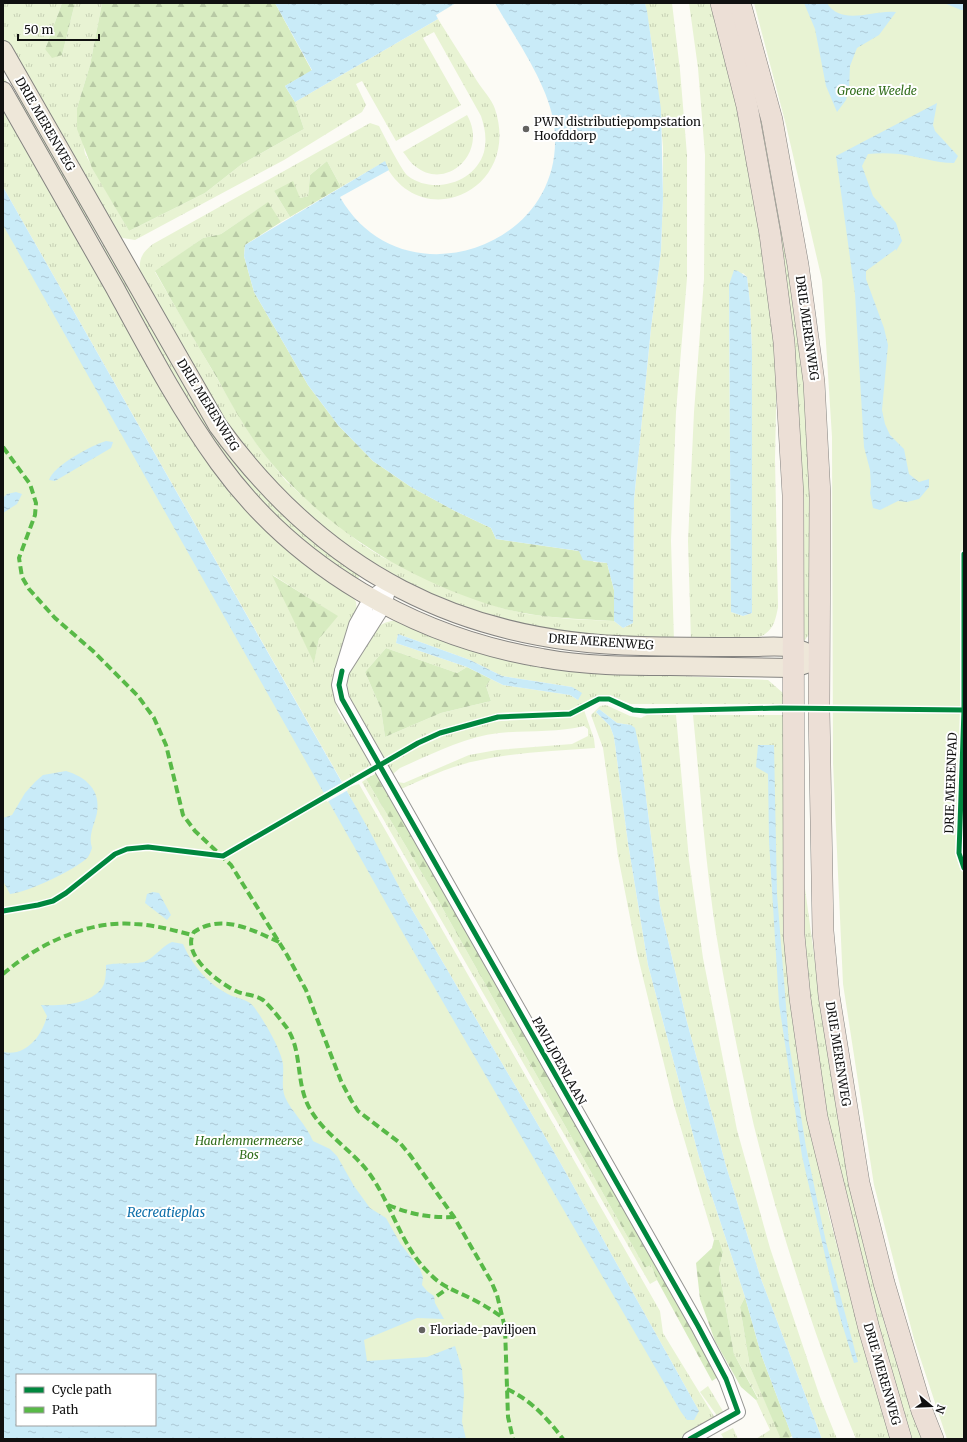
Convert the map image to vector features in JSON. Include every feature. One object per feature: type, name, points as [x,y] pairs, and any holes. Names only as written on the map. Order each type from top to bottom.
[{"type":"highway","name":"DRIE MERENWEG","points":[[721,3],[747,106],[770,234],[784,342],[793,495],[794,935],[801,1005],[817,1117],[869,1329],[901,1439]]},
{"type":"highway","name":"DRIE MERENWEG","points":[[740,3],[772,120],[798,265],[814,382],[820,496],[823,931],[829,996],[861,1191],[884,1283],[922,1411],[933,1439]]},
{"type":"main road","name":"DRIE MERENWEG","points":[[3,50],[218,426],[255,474],[297,517],[328,543],[390,584],[433,605],[476,621],[506,630],[557,640],[794,658]]},
{"type":"main road","name":"DRIE MERENWEG","points":[[3,91],[155,361],[220,464],[244,494],[295,545],[346,583],[378,602],[426,626],[469,642],[519,654],[553,660],[633,666],[820,658]]},
{"type":"street","name":"PAVILJOENLAAN","points":[[390,584],[378,602],[356,625],[339,685],[342,699],[698,1326],[726,1379],[738,1412],[690,1439]]},
{"type":"green space","points":[[3,3],[62,3],[45,49],[62,55],[75,3],[102,3],[90,65],[77,108],[85,154],[129,231],[205,193],[242,164],[304,129],[295,102],[438,19],[495,109],[499,138],[494,162],[481,181],[463,194],[442,199],[420,196],[400,184],[384,162],[341,187],[327,161],[310,175],[308,196],[300,198],[274,191],[290,217],[281,222],[267,203],[221,234],[203,238],[155,272],[243,423],[260,449],[286,481],[310,503],[360,543],[382,557],[501,608],[527,614],[569,619],[614,621],[623,628],[633,623],[634,500],[651,328],[661,251],[663,197],[663,147],[656,69],[645,3],[672,3],[680,70],[687,155],[687,278],[676,412],[671,541],[674,641],[533,632],[404,586],[310,522],[261,470],[222,421],[140,278],[140,263],[142,255],[153,244],[370,123],[379,126],[405,173],[418,182],[429,185],[452,183],[472,172],[479,163],[485,147],[484,129],[481,116],[434,32],[423,38],[461,105],[396,141],[362,81],[356,84],[366,105],[362,112],[284,160],[135,240],[123,238],[113,232],[3,41]]},
{"type":"green space","points":[[62,3],[75,3],[62,55],[52,58],[45,49]]},
{"type":"green space","points":[[102,3],[275,3],[312,71],[285,86],[295,102],[304,129],[242,164],[205,193],[129,231],[92,168],[77,129],[77,108],[90,65]]},
{"type":"green space","points":[[689,3],[713,3],[752,164],[777,361],[775,459],[778,607],[771,629],[760,637],[730,640],[691,641],[688,541],[694,412],[704,279],[705,155],[698,68]],"holes":[[[743,273],[747,277],[750,303],[752,350],[752,613],[743,616],[731,612],[729,285]]]},
{"type":"green space","name":"Groene Weelde","points":[[754,3],[964,3],[964,1439],[947,1439],[914,1339],[874,1185],[843,984],[833,763],[832,437],[822,280],[786,125]]},
{"type":"green space","points":[[755,75],[786,227],[807,404],[814,518],[810,633],[805,640],[799,641],[796,476]]},
{"type":"green space","points":[[3,77],[32,115],[196,402],[361,574],[356,582],[337,570],[252,495],[198,424],[116,279],[102,244],[3,80]]},
{"type":"green space","points":[[3,107],[194,435],[351,593],[356,602],[357,613],[332,689],[338,712],[345,723],[351,727],[373,764],[342,782],[3,187]],"holes":[[[273,575],[337,616],[319,639],[314,662]]]},
{"type":"green space","points":[[467,115],[472,129],[473,143],[468,155],[461,164],[451,171],[439,174],[427,173],[413,165],[403,152]]},
{"type":"green space","points":[[327,161],[341,187],[290,217],[274,191],[293,181],[300,198],[308,196],[310,175]]},
{"type":"green space","points":[[268,202],[281,222],[245,245],[244,256],[254,292],[308,385],[338,425],[373,461],[411,487],[455,511],[491,528],[496,539],[579,551],[594,562],[607,563],[614,590],[614,621],[557,618],[528,614],[501,608],[466,597],[432,583],[399,566],[338,526],[309,503],[283,477],[248,432],[155,271],[203,238],[221,234]]},
{"type":"green space","name":"Haarlemmermeerse Bos","points":[[3,216],[644,1348],[698,1439],[3,1439]]},
{"type":"green space","points":[[272,575],[338,616],[319,639],[314,663]]},
{"type":"green space","points":[[398,620],[614,673],[768,680],[783,693],[785,704],[631,704],[605,695],[594,698],[570,710],[499,713],[440,729],[382,759],[363,727],[351,701],[347,677],[353,661],[372,634],[378,627],[391,621]],"holes":[[[398,634],[470,660],[502,676],[572,687],[578,700],[570,695],[503,685],[491,679],[486,686],[491,701],[441,713],[385,737],[381,709],[365,672],[386,648],[457,673],[467,667],[396,643]]]},
{"type":"green space","points":[[386,648],[457,673],[467,667],[491,679],[486,686],[491,701],[441,713],[385,737],[381,709],[365,672]]},
{"type":"green space","points":[[606,705],[630,716],[641,718],[647,715],[676,715],[689,860],[703,958],[737,1130],[770,1248],[820,1397],[837,1439],[822,1439],[761,1279],[726,1166],[687,1022],[660,906],[640,751],[631,725],[617,723],[599,709],[596,712],[610,726],[614,737],[628,843],[648,965],[699,1157],[745,1297],[740,1307],[750,1367],[781,1437],[778,1439],[756,1439],[770,1430],[756,1400],[758,1398],[734,1354],[719,1269],[723,1252],[719,1240],[714,1240],[674,1105],[637,953],[618,856],[603,748],[591,715],[600,706]]},
{"type":"green space","points":[[584,710],[594,739],[595,748],[520,754],[466,763],[427,777],[399,790],[385,765],[432,739],[473,725],[515,719],[568,717]],"holes":[[[584,726],[588,729],[588,736],[572,744],[497,750],[469,755],[404,783],[397,782],[393,774],[400,768],[473,738],[499,733],[563,730]]]},
{"type":"green space","points":[[693,715],[786,715],[799,1043],[827,1208],[873,1383],[894,1439],[856,1439],[826,1363],[799,1284],[775,1205],[754,1126],[740,1063],[715,927],[707,866]]},
{"type":"green space","points":[[377,773],[657,1262],[718,1377],[712,1381],[657,1280],[651,1265],[645,1268],[439,902],[366,779]]},
{"type":"green space","points":[[366,779],[439,902],[645,1268],[651,1265],[657,1280],[650,1284],[362,782]]},
{"type":"green space","points":[[359,784],[660,1311],[663,1333],[715,1418],[693,1431],[671,1439],[328,799],[699,1411],[561,1164],[404,896],[345,788]]},
{"type":"green space","points":[[802,867],[830,1069],[851,1189],[873,1284],[901,1377],[922,1439],[909,1439],[882,1366],[814,1067],[804,954]]},
{"type":"green space","points":[[714,1240],[719,1240],[723,1252],[719,1269],[734,1354],[758,1399],[756,1400],[741,1387],[715,1341],[700,1299],[696,1263],[712,1248]]},
{"type":"green space","points":[[745,1297],[761,1354],[792,1436],[788,1439],[778,1439],[780,1437],[750,1367],[740,1307]]},
{"type":"green space","points":[[708,1386],[724,1413],[718,1417],[700,1392]]},
{"type":"green space","points":[[733,1428],[738,1439],[724,1439],[721,1434]]},
{"type":"water","points":[[275,3],[456,3],[436,15],[438,19],[295,102],[285,86],[312,70]]},
{"type":"water","points":[[495,3],[645,3],[647,11],[661,109],[663,197],[661,251],[651,328],[634,500],[633,623],[623,628],[614,621],[614,590],[607,563],[583,560],[579,551],[496,539],[491,528],[455,511],[411,487],[373,461],[338,425],[308,385],[254,292],[244,256],[245,245],[385,161],[389,170],[340,197],[367,230],[401,249],[439,254],[476,248],[509,230],[536,203],[552,168],[554,125],[551,110],[530,62]]},
{"type":"water","points":[[804,3],[827,3],[833,10],[850,16],[896,12],[879,35],[857,48],[850,66],[849,89],[846,100],[837,112],[826,86],[815,29]]},
{"type":"water","points":[[944,3],[964,3],[964,10],[961,10]]},
{"type":"water","points":[[937,103],[933,125],[935,131],[958,156],[954,163],[940,162],[899,154],[879,153],[868,154],[862,166],[873,196],[896,223],[902,241],[896,251],[896,249],[866,271],[866,279],[884,328],[888,345],[882,410],[885,424],[890,435],[904,449],[909,474],[919,482],[929,479],[929,487],[919,499],[907,502],[898,501],[880,510],[873,508],[870,493],[870,470],[864,447],[855,294],[836,156]]},
{"type":"water","points":[[3,187],[369,830],[404,896],[561,1164],[699,1411],[694,1420],[687,1420],[681,1412],[404,935],[3,225]]},
{"type":"water","points":[[734,270],[747,277],[750,303],[752,350],[752,613],[743,616],[731,612],[729,285]]},
{"type":"water","points":[[106,441],[113,442],[111,448],[55,481],[49,480],[52,474],[65,463],[83,451]]},
{"type":"water","points":[[16,492],[22,494],[17,504],[3,513],[3,498],[7,494]]},
{"type":"water","points":[[398,634],[470,660],[502,676],[572,687],[582,693],[578,700],[570,695],[503,685],[467,667],[396,643]]},
{"type":"water","points":[[599,709],[617,723],[631,725],[635,728],[640,751],[660,906],[687,1022],[726,1166],[761,1279],[822,1439],[793,1439],[761,1354],[745,1297],[699,1157],[648,965],[628,843],[614,737],[610,726],[596,712]]},
{"type":"water","points":[[758,745],[774,745],[777,894],[789,1043],[806,1147],[826,1242],[858,1362],[854,1363],[837,1307],[802,1156],[779,1004],[769,841],[768,774],[756,767]]},
{"type":"water","points":[[66,771],[86,781],[94,791],[97,798],[97,813],[91,835],[92,848],[90,854],[82,862],[63,874],[39,885],[10,894],[3,881],[3,818],[12,815],[25,793],[43,775]]},
{"type":"water","points":[[153,892],[159,893],[171,915],[167,920],[145,903],[147,894]]},
{"type":"water","name":"Recreatieplas","points":[[172,942],[183,944],[197,968],[209,981],[224,992],[247,1001],[254,1007],[271,1034],[282,1058],[283,1089],[285,1097],[291,1107],[307,1129],[313,1141],[330,1149],[337,1156],[354,1186],[370,1208],[386,1218],[400,1243],[420,1269],[423,1277],[422,1285],[434,1296],[435,1303],[444,1319],[417,1318],[364,1340],[367,1361],[427,1357],[455,1346],[462,1369],[464,1394],[462,1422],[466,1439],[3,1439],[3,1052],[11,1053],[26,1048],[37,1037],[45,1023],[47,1016],[41,1005],[76,1003],[85,1000],[99,991],[104,984],[106,965],[146,961]]},
{"type":"pier","points":[[344,782],[348,790],[327,802],[323,793]]},
{"type":"marked path","points":[[3,447],[30,484],[36,503],[35,515],[19,558],[22,577],[29,589],[55,618],[93,651],[138,696],[154,718],[166,745],[183,815],[195,831],[231,865],[287,955],[306,990],[341,1081],[351,1100],[358,1111],[400,1143],[410,1155],[454,1217],[491,1281],[497,1295],[505,1328],[508,1417],[513,1439]]},
{"type":"marked path","points":[[3,974],[17,963],[48,944],[64,936],[99,926],[135,924],[164,928],[192,935]]},
{"type":"marked path","points":[[279,942],[237,925],[226,924],[205,926],[194,932],[191,941],[192,950],[197,959],[212,976],[238,992],[263,1000],[287,1028],[295,1047],[302,1089],[310,1109],[330,1134],[355,1157],[369,1173],[385,1199],[412,1253],[421,1265],[442,1284],[478,1302],[502,1317]]},
{"type":"marked path","points":[[388,1205],[420,1215],[454,1217]]},
{"type":"marked path","points":[[437,1296],[448,1288]]},
{"type":"marked path","points":[[507,1389],[524,1398],[538,1410],[563,1439]]},
{"type":"cycle path","name":"DRIE MERENPAD","points":[[964,554],[964,710],[959,853],[964,868]]},
{"type":"cycle path","points":[[342,671],[339,685],[342,699],[698,1326],[726,1379],[738,1412],[690,1439]]},
{"type":"cycle path","points":[[3,911],[53,901],[66,893],[115,854],[127,849],[148,847],[223,856],[418,743],[440,733],[498,717],[570,714],[599,699],[609,699],[633,710],[646,711],[780,708],[964,710]]},
{"type":"place","name":"PWN distributiepompstation Hoofddorp","points":[[526,129]]},
{"type":"place","name":"Floriade-paviljoen","points":[[422,1330]]}]
